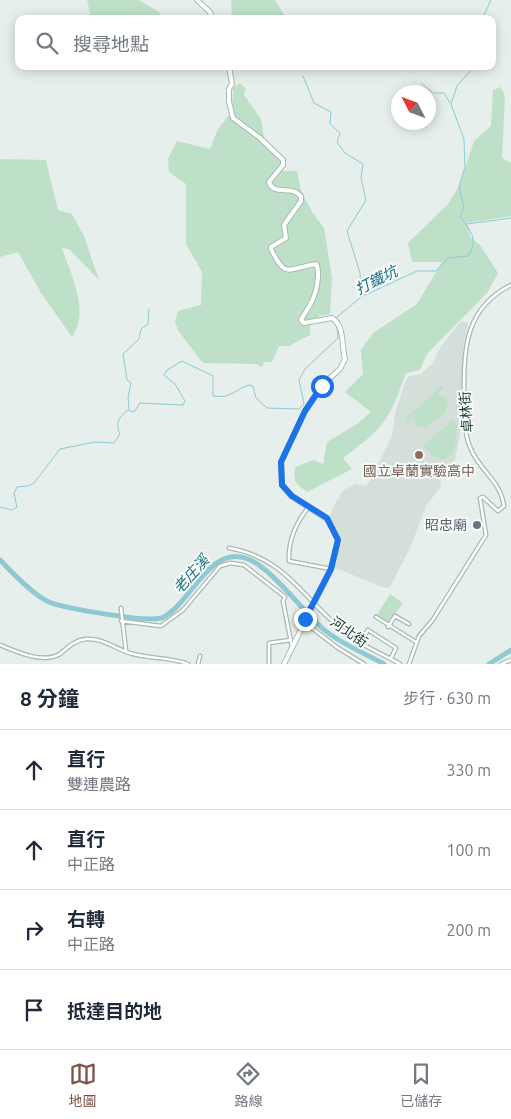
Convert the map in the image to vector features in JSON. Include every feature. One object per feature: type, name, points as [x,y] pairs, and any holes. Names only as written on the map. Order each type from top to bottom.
[{"type":"street","points":[[197,0],[211,15]]},
{"type":"street","points":[[230,70],[232,84],[229,89],[229,102],[233,118],[260,138],[283,160],[283,166],[269,182],[271,187],[274,189],[292,190],[301,197],[301,201],[284,225],[286,238],[271,247],[271,249],[279,266],[284,270],[291,271],[316,264],[318,269],[311,304],[301,320],[304,323],[332,318],[341,328],[341,345],[345,359],[340,369],[322,386],[305,411],[281,462],[282,485],[292,496],[327,518],[338,540],[331,569],[284,664]]},
{"type":"street","name":"卓林街","points":[[408,664],[416,642],[432,621],[486,535],[480,498],[483,497],[498,511],[504,506],[502,494],[497,483],[475,458],[469,446],[464,420],[463,366],[471,324],[488,302],[511,285]]},
{"type":"street","points":[[309,507],[301,516],[288,547],[289,561],[331,569]]},
{"type":"street","name":"河北街","points":[[229,548],[246,551],[280,568],[330,620],[360,642],[400,664]]},
{"type":"street","points":[[121,621],[161,626],[182,610],[220,566],[230,563],[244,565],[285,597],[283,602],[292,647]]},
{"type":"street","points":[[121,608],[121,621],[126,651]]},
{"type":"street","points":[[388,627],[395,616],[410,624]]},
{"type":"street","points":[[376,617],[388,627],[416,642]]},
{"type":"street","points":[[305,620],[338,648],[364,664]]},
{"type":"street","points":[[360,642],[368,630],[396,648],[391,659]]},
{"type":"street","points":[[0,646],[32,661],[58,656],[74,643],[88,639],[100,639],[126,651],[169,660],[181,660],[188,664]]},
{"type":"street","points":[[268,664],[269,643],[290,640]]},
{"type":"street","points":[[198,664],[200,656]]},
{"type":"street","points":[[168,664],[169,660]]},
{"type":"street","points":[[356,664],[358,660]]},
{"type":"street","points":[[501,664],[511,660]]},
{"type":"shaded area","name":"國立卓蘭實驗高中","points":[[461,321],[468,323],[463,349],[460,435],[455,459],[441,479],[440,488],[426,506],[411,546],[390,587],[385,588],[333,567],[341,542],[330,517],[333,507],[343,491],[355,484],[366,486],[370,480],[392,436],[395,413],[407,377],[421,374],[433,363],[440,348]]},
{"type":"green space","points":[[87,0],[139,0],[161,13],[160,15],[90,15]]},
{"type":"green space","points":[[231,0],[275,0],[284,15],[232,15]]},
{"type":"green space","points":[[240,83],[246,89],[244,95],[261,119],[265,146],[279,160],[284,171],[297,171],[301,190],[312,212],[324,228],[332,278],[330,314],[319,316],[310,326],[310,335],[289,346],[279,346],[272,362],[264,362],[262,367],[256,364],[203,363],[179,332],[175,322],[178,311],[201,305],[202,272],[186,244],[186,184],[169,172],[168,159],[177,141],[210,149],[218,129],[232,111],[233,88]]},
{"type":"green space","points":[[501,87],[505,96],[502,158],[511,163],[511,216],[467,223],[471,238],[480,245],[498,273],[487,293],[427,354],[420,370],[406,373],[384,422],[368,439],[343,458],[352,469],[307,492],[296,482],[294,476],[295,467],[314,460],[323,464],[327,442],[357,424],[371,412],[345,392],[363,374],[361,350],[373,333],[417,304],[442,262],[412,262],[408,243],[448,204],[459,186],[474,141],[491,126],[493,90]]},
{"type":"green space","points":[[0,159],[46,160],[58,210],[72,214],[84,236],[99,280],[69,249],[62,248],[74,281],[79,304],[77,326],[72,337],[41,293],[18,252],[0,257]]},
{"type":"green space","points":[[441,386],[443,388],[438,393],[448,400],[446,412],[426,428],[416,425],[413,416],[407,421],[405,419]]},
{"type":"green space","points":[[453,419],[457,425],[456,442],[452,455],[443,460],[434,457],[423,446]]},
{"type":"green space","points":[[390,594],[403,603],[387,625],[377,615]]},
{"type":"waterway","name":"打鐵坑","points":[[484,15],[491,0]]},
{"type":"waterway","name":"打鐵坑","points":[[337,321],[337,317],[361,297],[417,271],[436,271],[448,258],[468,256],[473,240],[460,217],[464,208],[459,186],[465,167],[464,139],[451,104],[457,86],[471,70]]},
{"type":"waterway","points":[[303,76],[314,103],[331,112],[330,124],[340,133],[337,142],[345,153],[363,164],[361,178],[366,200],[347,231],[360,273],[361,297]]},
{"type":"waterway","points":[[421,83],[433,93],[444,93],[450,103]]},
{"type":"waterway","points":[[467,224],[511,218]]},
{"type":"waterway","points":[[129,409],[128,397],[131,383],[127,380],[123,354],[139,339],[141,329],[148,324],[149,309]]},
{"type":"waterway","name":"打鐵坑","points":[[0,507],[12,510],[17,507],[14,493],[17,487],[28,486],[34,483],[60,449],[95,442],[114,443],[120,434],[118,427],[120,418],[128,410],[134,412],[140,403],[183,405],[185,401],[175,384],[164,375],[167,370],[182,361],[213,376],[213,396],[228,395],[249,385],[253,386],[256,398],[267,408],[299,409],[304,404],[299,380],[305,369],[338,338],[337,327]]},
{"type":"waterway","name":"老庄溪","points":[[0,560],[30,589],[49,602],[126,617],[156,619],[164,617],[174,609],[202,576],[223,559],[235,557],[248,559],[276,580],[328,633],[384,664]]},
{"type":"waterway","name":"老庄溪","points":[[489,664],[511,650]]},
{"type":"place","name":"國立卓蘭實驗高中","points":[[419,455]]},
{"type":"place","name":"昭忠廟","points":[[477,525]]},
{"type":"route","points":[[305,619],[331,569],[338,540],[327,518],[292,496],[282,485],[281,462],[305,411],[322,386]]}]
